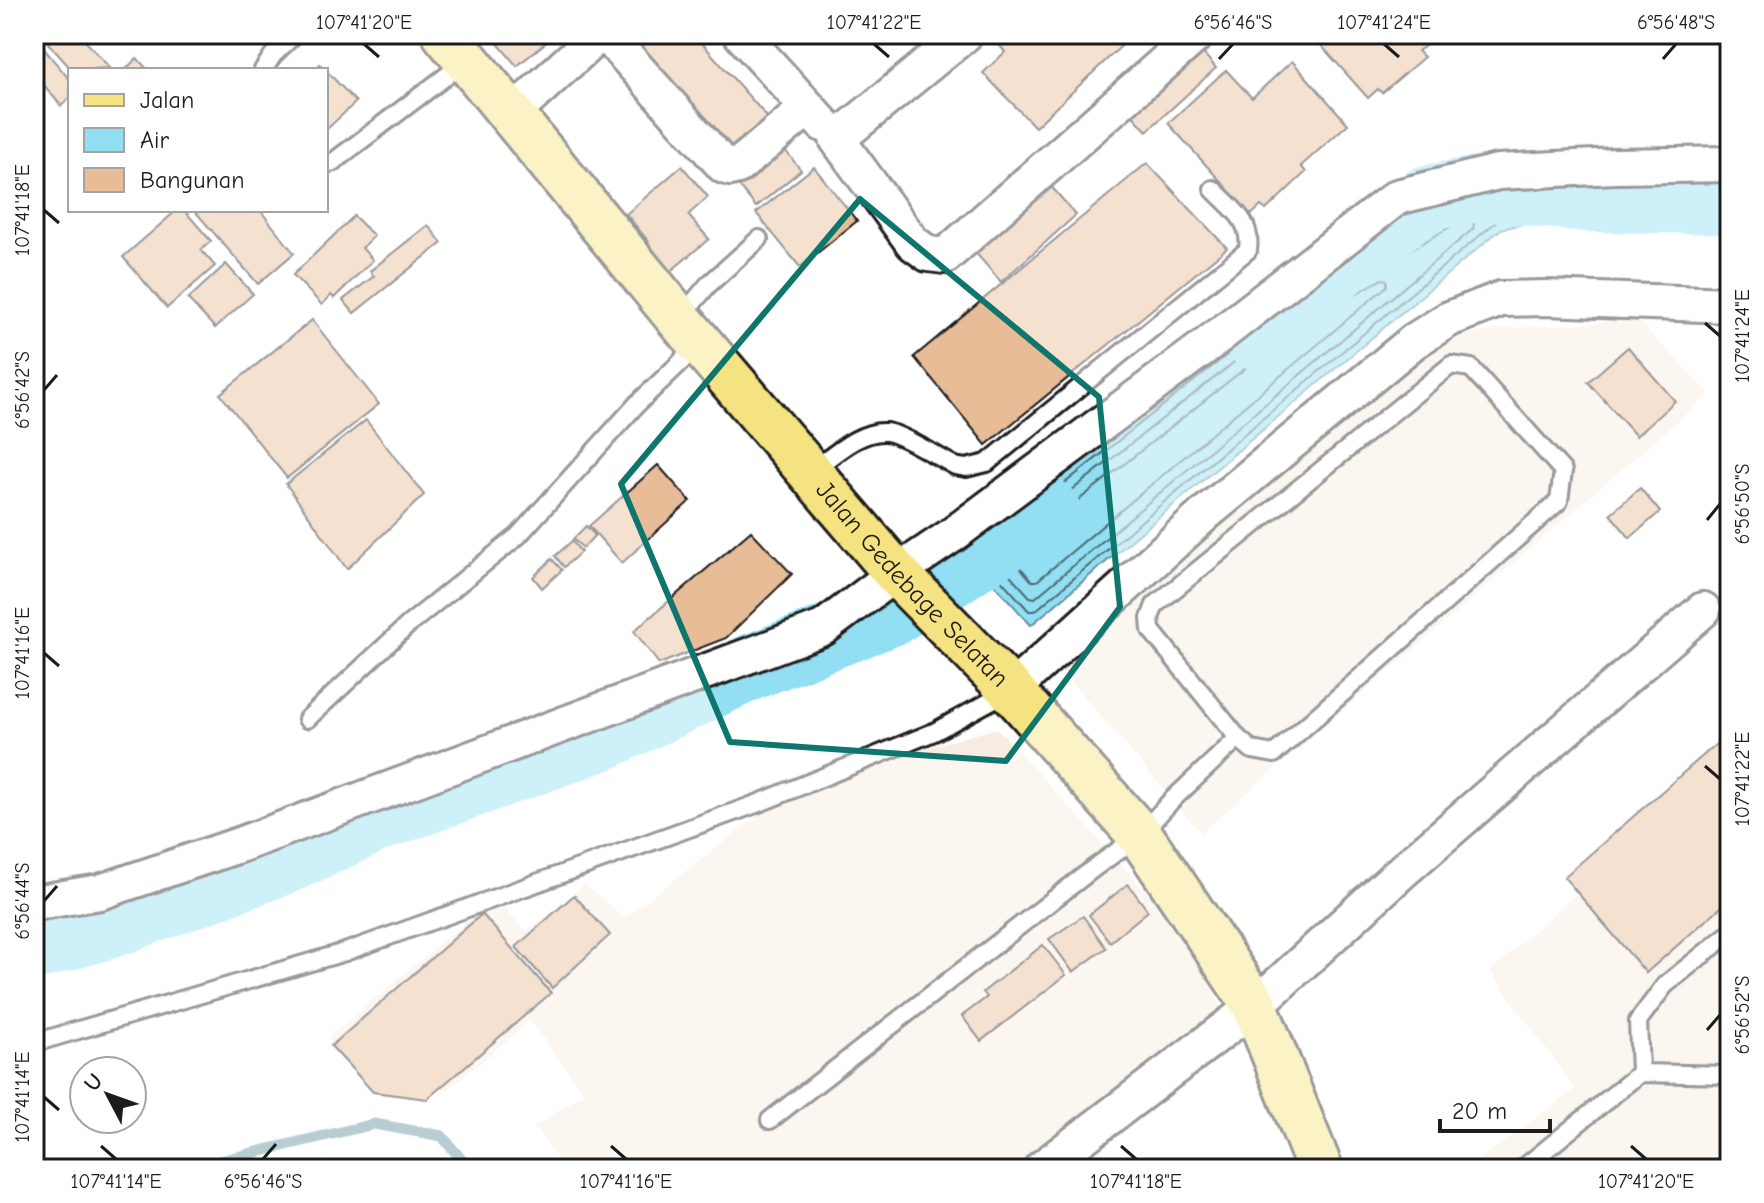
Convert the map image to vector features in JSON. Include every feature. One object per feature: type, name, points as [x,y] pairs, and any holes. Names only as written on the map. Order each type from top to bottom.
[{"type":"main road","name":"Jalan Gedebage Selatan","points":[[456,47],[687,328],[901,577],[998,678],[1140,835],[1255,1006],[1320,1169]]},
{"type":"street","points":[[512,114],[599,34]]},
{"type":"street","points":[[606,34],[724,166],[738,166],[808,108]]},
{"type":"street","points":[[741,34],[837,139],[913,243],[928,254],[945,256],[1197,34]]},
{"type":"street","points":[[837,139],[965,34]]},
{"type":"street","points":[[34,903],[100,892],[242,844],[823,628],[901,577],[1397,197],[1498,172],[1730,164]]},
{"type":"street","points":[[998,678],[1206,513],[1414,341],[1449,319],[1501,299],[1730,305]]},
{"type":"street","points":[[1041,1169],[1255,1006],[1399,874],[1703,610]]},
{"type":"lane","points":[[264,68],[295,34]]},
{"type":"lane","points":[[328,163],[346,152],[456,47]]},
{"type":"lane","points":[[811,472],[855,440],[889,432],[955,466],[966,468],[987,463],[1248,250],[1250,234],[1244,221],[1213,189]]},
{"type":"lane","points":[[307,719],[408,625],[518,536],[637,404],[682,361],[687,328],[708,285],[759,239]]},
{"type":"lane","points":[[1451,365],[1471,368],[1563,471],[1559,501],[1274,754],[1252,750],[1238,738],[1151,630],[1150,618],[1155,605],[1451,365]]},
{"type":"lane","points":[[34,1043],[345,952],[759,803],[934,732],[998,678]]},
{"type":"lane","points":[[770,1120],[1140,835],[1238,738]]},
{"type":"lane","points":[[1640,1073],[1638,1021],[1665,985],[1730,933]]},
{"type":"lane","points":[[1522,1169],[1640,1073],[1730,1075]]},
{"type":"highlighted area","points":[[860,199],[1099,397],[1120,607],[1006,761],[730,742],[621,484]]},
{"type":"shaded area","points":[[1637,320],[1710,393],[1201,833],[1049,656],[1436,341],[1498,329]]},
{"type":"shaded area","points":[[997,728],[1177,925],[1234,1031],[1041,1169],[565,1169],[534,1127],[584,1093],[530,1021],[447,1090],[370,1087],[328,1038],[494,898],[527,932],[585,884],[624,918],[800,784]]},
{"type":"shaded area","points":[[1730,754],[1730,1169],[1467,1169],[1575,1089],[1490,971]]},
{"type":"water","points":[[1566,181],[1730,185],[1730,218],[1696,214],[1577,212],[1501,229],[1031,625],[965,552],[1280,303],[1446,208]]},
{"type":"building","points":[[59,34],[79,34],[110,68],[70,68],[48,43]]},
{"type":"building","points":[[132,34],[149,34],[139,42]]},
{"type":"building","points":[[490,34],[556,34],[517,66]]},
{"type":"building","points":[[621,34],[694,34],[768,118],[727,154]]},
{"type":"building","points":[[990,34],[1134,34],[1035,127],[983,73],[1005,52]]},
{"type":"building","points":[[1143,34],[1171,34],[1156,48]]},
{"type":"building","points":[[1311,34],[1419,34],[1428,44],[1418,51],[1424,57],[1382,93],[1378,89],[1368,98]]},
{"type":"building","points":[[1195,44],[1216,68],[1147,131],[1125,107]]},
{"type":"building","points":[[45,50],[68,78],[68,100],[61,106],[34,73],[34,60]]},
{"type":"building","points":[[137,58],[146,68],[127,68]]},
{"type":"building","points":[[1292,61],[1348,124],[1301,166],[1306,172],[1266,210],[1261,206],[1251,215],[1168,123],[1226,70],[1252,98]]},
{"type":"building","points":[[328,72],[356,102],[328,128]]},
{"type":"building","points":[[781,145],[801,170],[756,207],[735,181]]},
{"type":"building","points":[[1147,163],[1227,248],[986,445],[914,357]]},
{"type":"building","points":[[682,166],[708,197],[688,215],[709,239],[666,275],[643,247],[649,242],[626,214]]},
{"type":"building","points":[[814,167],[857,221],[800,267],[756,213]]},
{"type":"building","points":[[1043,177],[1076,215],[1001,282],[967,243]]},
{"type":"building","points":[[175,212],[186,212],[211,241],[201,250],[215,266],[167,308],[123,257]]},
{"type":"building","points":[[196,212],[262,212],[294,253],[258,284]]},
{"type":"building","points":[[354,216],[374,236],[362,248],[373,260],[334,298],[331,295],[322,305],[293,275]]},
{"type":"building","points":[[428,225],[442,243],[354,313],[343,300],[374,276],[370,271]]},
{"type":"building","points":[[226,264],[253,294],[215,328],[188,299]]},
{"type":"building","points":[[312,320],[379,404],[287,478],[220,394]]},
{"type":"building","points":[[1628,347],[1675,401],[1636,436],[1588,382]]},
{"type":"building","points":[[366,420],[424,495],[347,569],[286,484]]},
{"type":"building","points":[[658,465],[690,501],[622,563],[589,526]]},
{"type":"building","points":[[1640,488],[1660,512],[1630,538],[1610,514]]},
{"type":"building","points":[[586,526],[595,535],[583,548],[573,539]]},
{"type":"building","points":[[751,531],[792,574],[726,638],[659,664],[634,631]]},
{"type":"building","points":[[572,541],[581,552],[564,567],[555,556]]},
{"type":"building","points":[[552,559],[562,570],[542,588],[533,577]]},
{"type":"building","points":[[1730,732],[1730,899],[1646,973],[1564,877]]},
{"type":"building","points":[[1128,884],[1148,911],[1110,942],[1089,915]]},
{"type":"building","points":[[574,895],[610,935],[552,988],[516,947]]},
{"type":"building","points":[[482,914],[551,993],[427,1099],[373,1092],[331,1046]]},
{"type":"building","points":[[1083,916],[1106,948],[1073,972],[1049,939]]},
{"type":"building","points":[[1043,945],[1066,975],[981,1041],[962,1016],[987,997],[983,992]]},
{"type":"waterway","points":[[1255,336],[1375,235],[1428,198],[1483,188],[1585,199],[1730,201]]},
{"type":"waterway","points":[[34,947],[111,925],[285,861],[379,818],[601,738],[751,667],[891,613],[1048,511]]},
{"type":"waterway","points":[[186,1169],[374,1124],[442,1136],[469,1169]]}]
